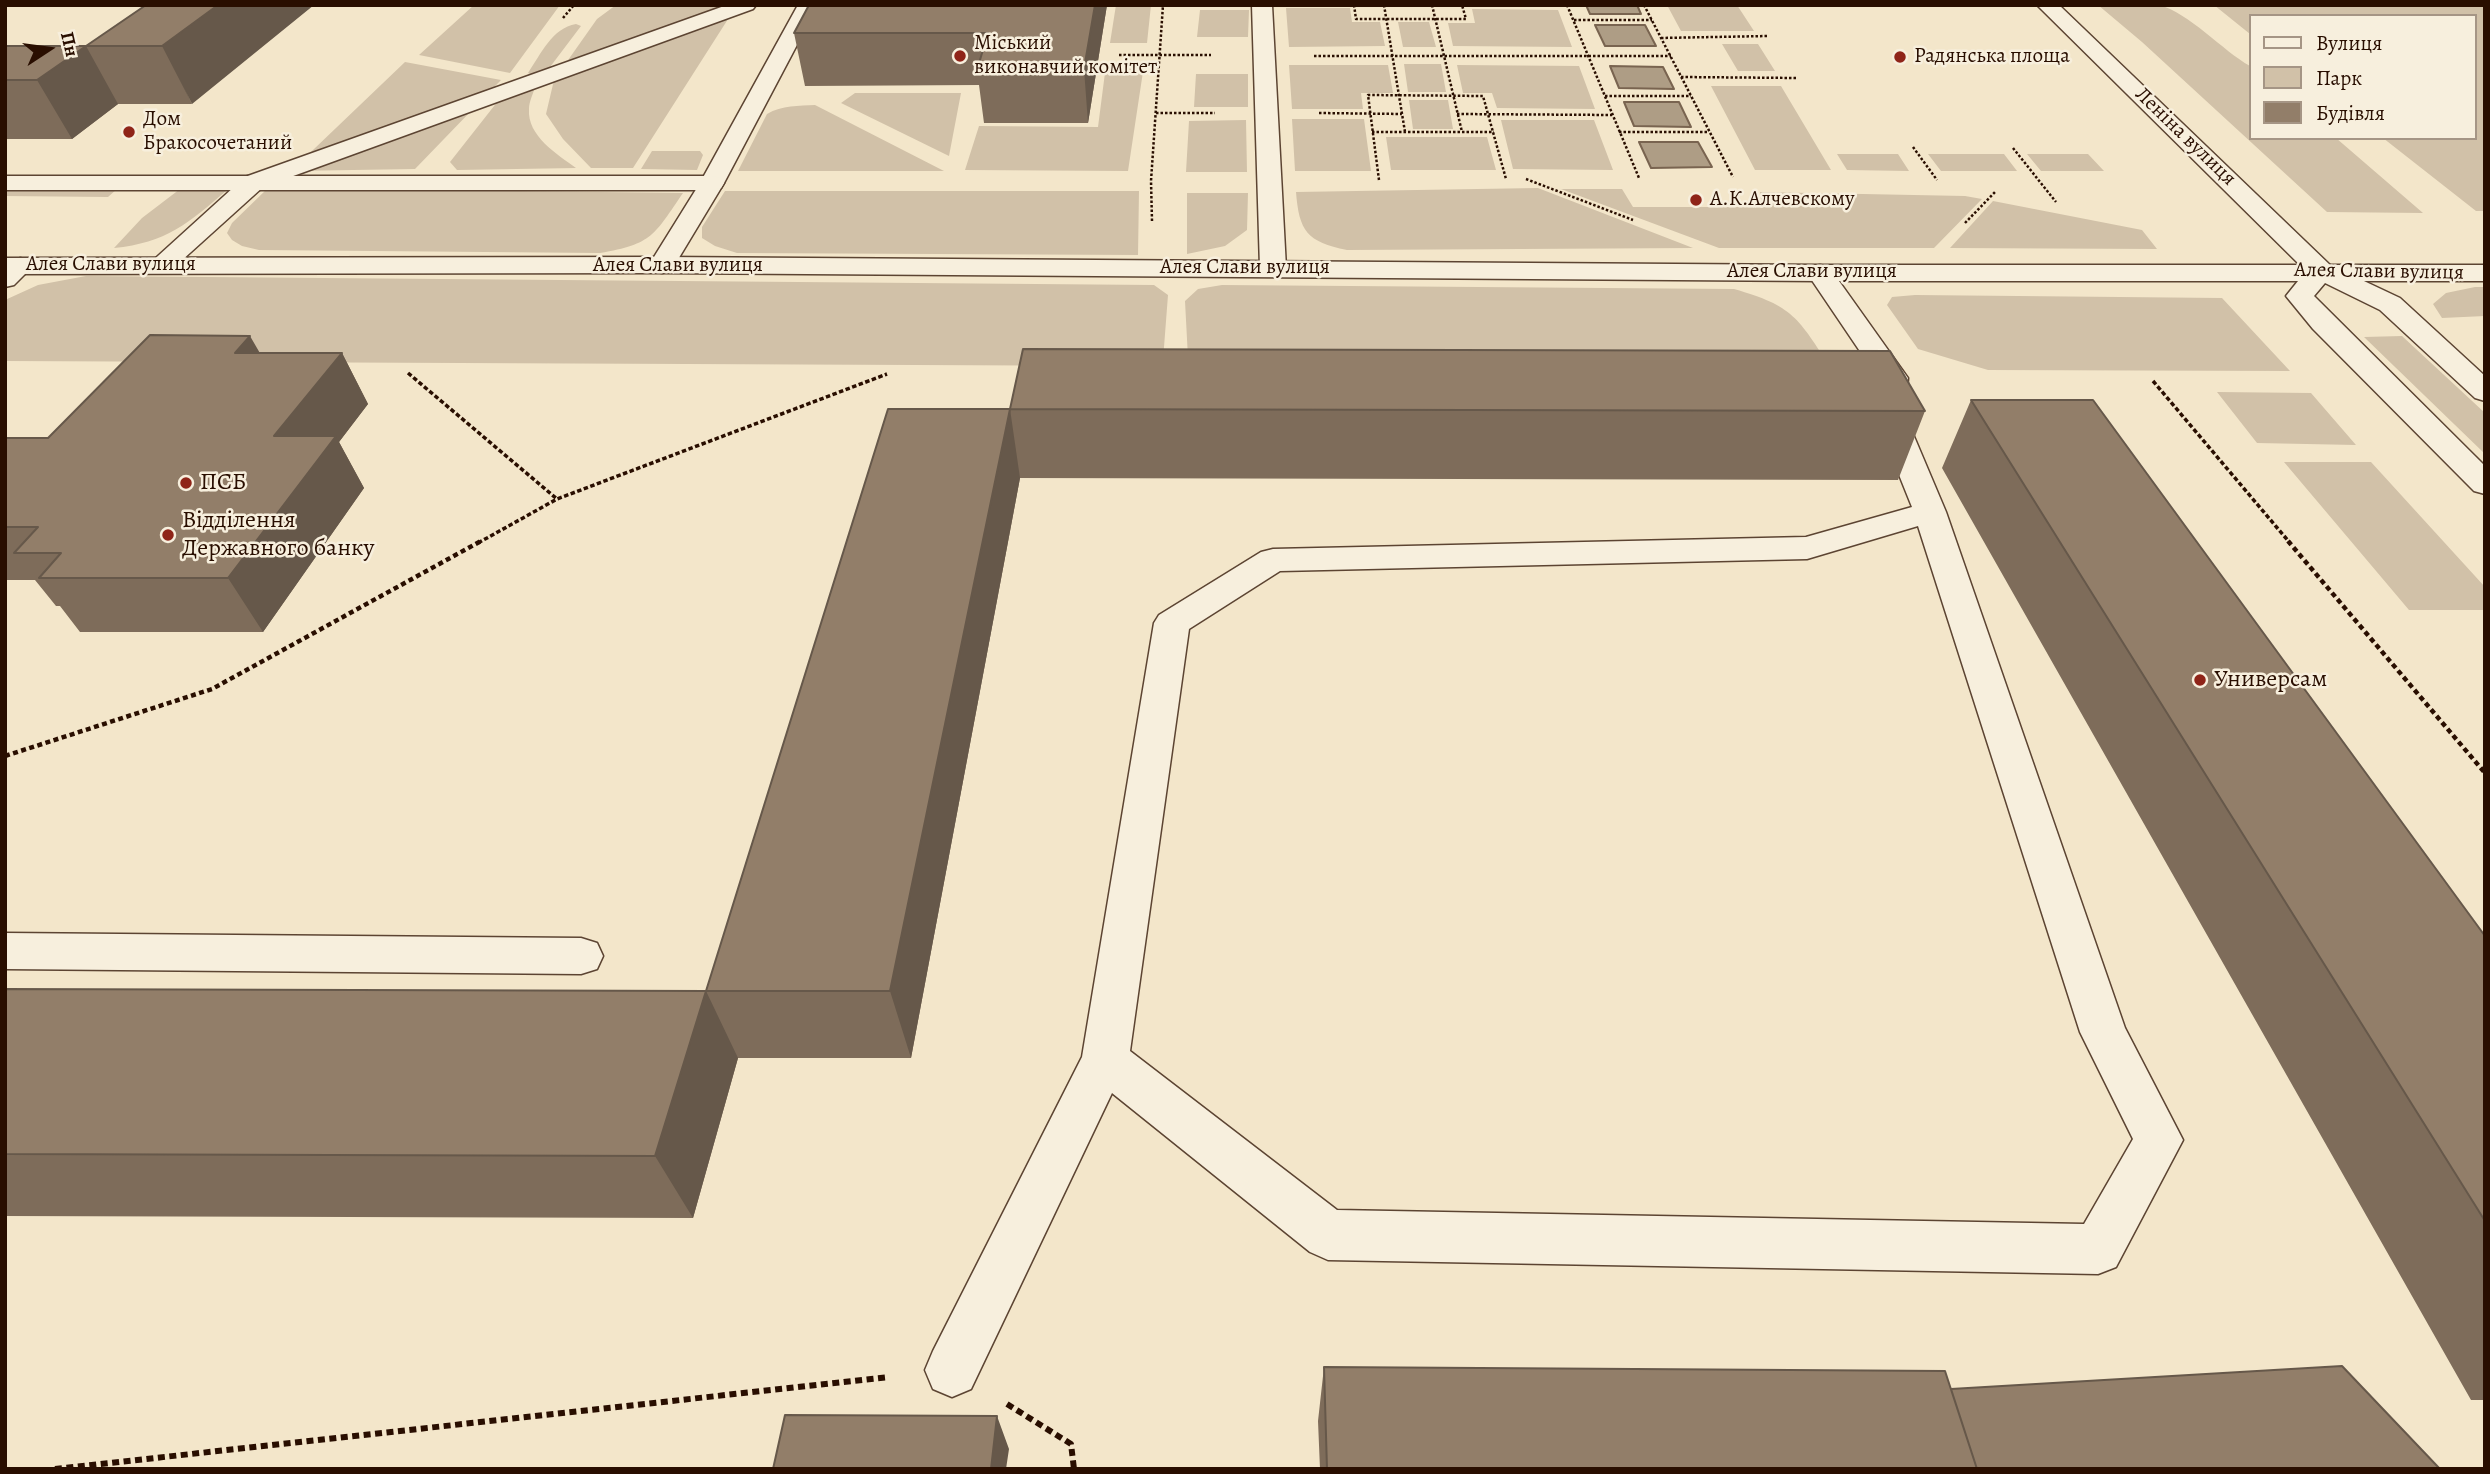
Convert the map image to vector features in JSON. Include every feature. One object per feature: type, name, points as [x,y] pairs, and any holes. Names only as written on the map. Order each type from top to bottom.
[{"type":"street","points":[[161,265],[254,182],[746,5]]},
{"type":"street","points":[[662,265],[712,183],[808,5]]},
{"type":"street","points":[[1262,5],[1273,268]]},
{"type":"street","name":"Леніна вулиця","points":[[2047,5],[2322,271],[2390,304],[2485,392]]},
{"type":"street","points":[[5,183],[712,183]]},
{"type":"street","name":"Алея Слави вулиця","points":[[10,270],[161,265],[662,265],[1820,273],[2485,273]]},
{"type":"street","points":[[2322,271],[2300,296],[2323,323],[2485,484]]},
{"type":"street","points":[[1105,1059],[1328,1235],[2098,1249],[2159,1140],[2103,1032],[1930,512],[1890,415],[1893,378],[1820,273]]},
{"type":"street","points":[[952,1370],[1105,1059],[1172,623],[1273,560],[1807,548],[1930,512]]},
{"type":"street","points":[[5,951],[581,956]]},
{"type":"path","points":[[1153,268],[1151,181],[1163,5]]},
{"type":"path","points":[[1354,5],[1356,19],[1466,19],[1462,5]]},
{"type":"path","points":[[1384,5],[1405,132]]},
{"type":"path","points":[[1432,5],[1462,132]]},
{"type":"path","points":[[1567,5],[1639,178]]},
{"type":"path","points":[[1644,5],[1733,177]]},
{"type":"path","points":[[1574,20],[1652,20]]},
{"type":"path","points":[[1661,38],[1768,36]]},
{"type":"path","points":[[1119,55],[1671,57]]},
{"type":"path","points":[[1681,77],[1797,78]]},
{"type":"path","points":[[1378,180],[1368,95],[1483,96],[1506,179]]},
{"type":"path","points":[[1605,96],[1691,96]]},
{"type":"path","points":[[1457,114],[1612,114]]},
{"type":"path","points":[[1372,132],[1494,132]]},
{"type":"path","points":[[1619,132],[1709,132]]},
{"type":"path","points":[[1913,147],[1937,180]]},
{"type":"path","points":[[2013,148],[2056,202]]},
{"type":"path","points":[[1526,179],[1640,223]]},
{"type":"path","points":[[408,373],[557,499]]},
{"type":"path","points":[[5,756],[212,689],[557,499],[887,374]]},
{"type":"path","points":[[2153,381],[2485,774]]},
{"type":"path","points":[[55,1469],[952,1370],[1071,1444],[1074,1469]]},
{"type":"green space","points":[[2136,3],[2170,9],[2248,65],[2248,139],[2098,5]]},
{"type":"green space","points":[[474,5],[560,5],[510,73],[419,55]]},
{"type":"green space","points":[[616,5],[737,5],[633,168],[591,168],[563,139],[546,114],[554,80],[597,19]]},
{"type":"green space","points":[[1116,5],[1151,5],[1147,43],[1110,43]]},
{"type":"green space","points":[[1667,5],[1737,5],[1754,31],[1681,31]]},
{"type":"green space","points":[[2214,5],[2485,5],[2485,211],[2476,211],[2386,140],[2476,140],[2476,14],[2248,14],[2248,32]]},
{"type":"green space","points":[[1286,8],[1350,8],[1352,22],[1380,22],[1385,46],[1289,47]]},
{"type":"green space","points":[[1472,9],[1558,10],[1572,47],[1453,46],[1448,23],[1475,23]]},
{"type":"green space","points":[[1200,10],[1249,10],[1248,37],[1197,37]]},
{"type":"green space","points":[[1398,22],[1429,22],[1436,47],[1403,47]]},
{"type":"green space","points":[[576,24],[581,26],[547,71],[536,77],[528,73],[554,36]]},
{"type":"green space","points":[[1722,44],[1758,44],[1775,71],[1738,71]]},
{"type":"green space","points":[[405,62],[501,80],[415,169],[291,171]]},
{"type":"green space","points":[[1404,64],[1441,64],[1446,92],[1408,92]]},
{"type":"green space","points":[[1106,65],[1144,65],[1128,171],[965,170],[979,126],[1098,127]]},
{"type":"green space","points":[[1289,65],[1388,65],[1393,93],[1361,93],[1363,109],[1292,109]]},
{"type":"green space","points":[[1457,65],[1579,66],[1595,109],[1497,108],[1492,93],[1463,93]]},
{"type":"green space","points":[[1196,74],[1248,74],[1248,107],[1194,107]]},
{"type":"green space","points":[[1711,86],[1781,86],[1831,170],[1755,170]]},
{"type":"green space","points":[[535,87],[529,109],[533,128],[560,157],[576,168],[457,170],[450,162],[498,101]]},
{"type":"green space","points":[[855,93],[961,93],[949,156],[841,103]]},
{"type":"green space","points":[[1409,100],[1448,100],[1453,129],[1413,129]]},
{"type":"green space","points":[[815,105],[944,171],[738,171],[767,114],[785,107]]},
{"type":"green space","points":[[1292,119],[1364,119],[1371,171],[1295,171]]},
{"type":"green space","points":[[1246,120],[1247,172],[1186,172],[1189,121]]},
{"type":"green space","points":[[1501,120],[1594,120],[1613,170],[1513,169]]},
{"type":"green space","points":[[1386,137],[1487,137],[1496,170],[1391,170]]},
{"type":"green space","points":[[2249,140],[2338,140],[2423,213],[2327,212]]},
{"type":"green space","points":[[652,151],[700,151],[703,155],[697,170],[641,169]]},
{"type":"green space","points":[[1837,154],[1898,154],[1909,171],[1847,170]]},
{"type":"green space","points":[[1928,154],[2004,154],[2017,171],[1941,171]]},
{"type":"green space","points":[[2027,154],[2088,154],[2104,171],[2041,171]]},
{"type":"green space","points":[[268,188],[683,193],[658,228],[642,241],[600,253],[259,250],[242,246],[227,233],[232,223]]},
{"type":"green space","points":[[1538,188],[1693,248],[1347,250],[1323,243],[1308,233],[1300,216],[1296,192]]},
{"type":"green space","points":[[5,189],[117,189],[108,197],[5,196]]},
{"type":"green space","points":[[180,189],[227,190],[176,230],[148,241],[114,248],[142,218]]},
{"type":"green space","points":[[1561,189],[1622,189],[1633,207],[1762,207],[1760,192],[1965,196],[1982,199],[1934,248],[1719,248]]},
{"type":"green space","points":[[725,191],[1139,191],[1138,255],[737,253],[715,246],[702,238],[702,227]]},
{"type":"green space","points":[[1187,193],[1248,193],[1247,230],[1225,246],[1187,254]]},
{"type":"green space","points":[[1993,201],[2142,230],[2157,249],[1950,248]]},
{"type":"green space","points":[[86,276],[1154,285],[1168,295],[1163,360],[1143,366],[5,361],[5,300],[38,285]]},
{"type":"green space","points":[[1222,285],[1734,289],[1770,301],[1793,316],[1831,368],[1188,358],[1185,301],[1198,289]]},
{"type":"green space","points":[[2485,287],[2485,316],[2442,318],[2433,304],[2446,293]]},
{"type":"green space","points":[[1892,297],[2222,298],[2290,371],[1988,370],[1918,349],[1887,305]]},
{"type":"green space","points":[[2402,336],[2485,413],[2485,454],[2364,337]]},
{"type":"green space","points":[[2217,392],[2311,393],[2356,445],[2257,443]]},
{"type":"green space","points":[[2284,462],[2371,462],[2485,587],[2485,610],[2409,610]]},
{"type":"shaded area","points":[[1586,5],[1637,5],[1641,14],[1590,14]]},
{"type":"shaded area","points":[[1595,25],[1645,25],[1656,46],[1605,46]]},
{"type":"shaded area","points":[[1610,66],[1663,67],[1674,89],[1619,88]]},
{"type":"shaded area","points":[[1624,102],[1679,102],[1691,127],[1634,126]]},
{"type":"shaded area","points":[[1639,142],[1698,142],[1712,167],[1651,168]]},
{"type":"building","points":[[146,5],[218,5],[162,46],[86,46]]},
{"type":"building","points":[[809,5],[1095,5],[1084,69],[977,70],[988,33],[794,33]]},
{"type":"building","points":[[5,46],[86,46],[37,80],[5,80]]},
{"type":"building","name":"Відділення Державного банку","points":[[150,335],[250,336],[235,353],[342,353],[274,436],[336,436],[228,578],[39,578],[61,553],[14,553],[38,527],[5,527],[5,438],[48,438]]},
{"type":"building","points":[[1023,349],[1890,351],[1925,411],[1010,409]]},
{"type":"building","points":[[1971,400],[2093,400],[2485,936],[2485,1221]]},
{"type":"building","points":[[888,409],[1010,409],[890,991],[706,991]]},
{"type":"building","points":[[5,989],[706,991],[655,1156],[5,1154]]},
{"type":"building","points":[[2342,1366],[2440,1469],[1977,1469],[1951,1389]]},
{"type":"building","points":[[1324,1367],[1945,1371],[1977,1469],[1327,1469]]},
{"type":"building","points":[[785,1415],[997,1416],[991,1469],[773,1469]]},
{"type":"place","name":"Міський виконавчий комітет","points":[[960,56]]},
{"type":"place","name":"Радянська площа","points":[[1900,57]]},
{"type":"place","name":"Дом Бракосочетаний","points":[[129,132]]},
{"type":"place","name":"А.К.Алчевскому","points":[[1696,200]]},
{"type":"place","name":"ПСБ","points":[[186,483]]},
{"type":"place","name":"Відділення Державного банку","points":[[168,535]]},
{"type":"place","name":"Универсам","points":[[2200,680]]}]
